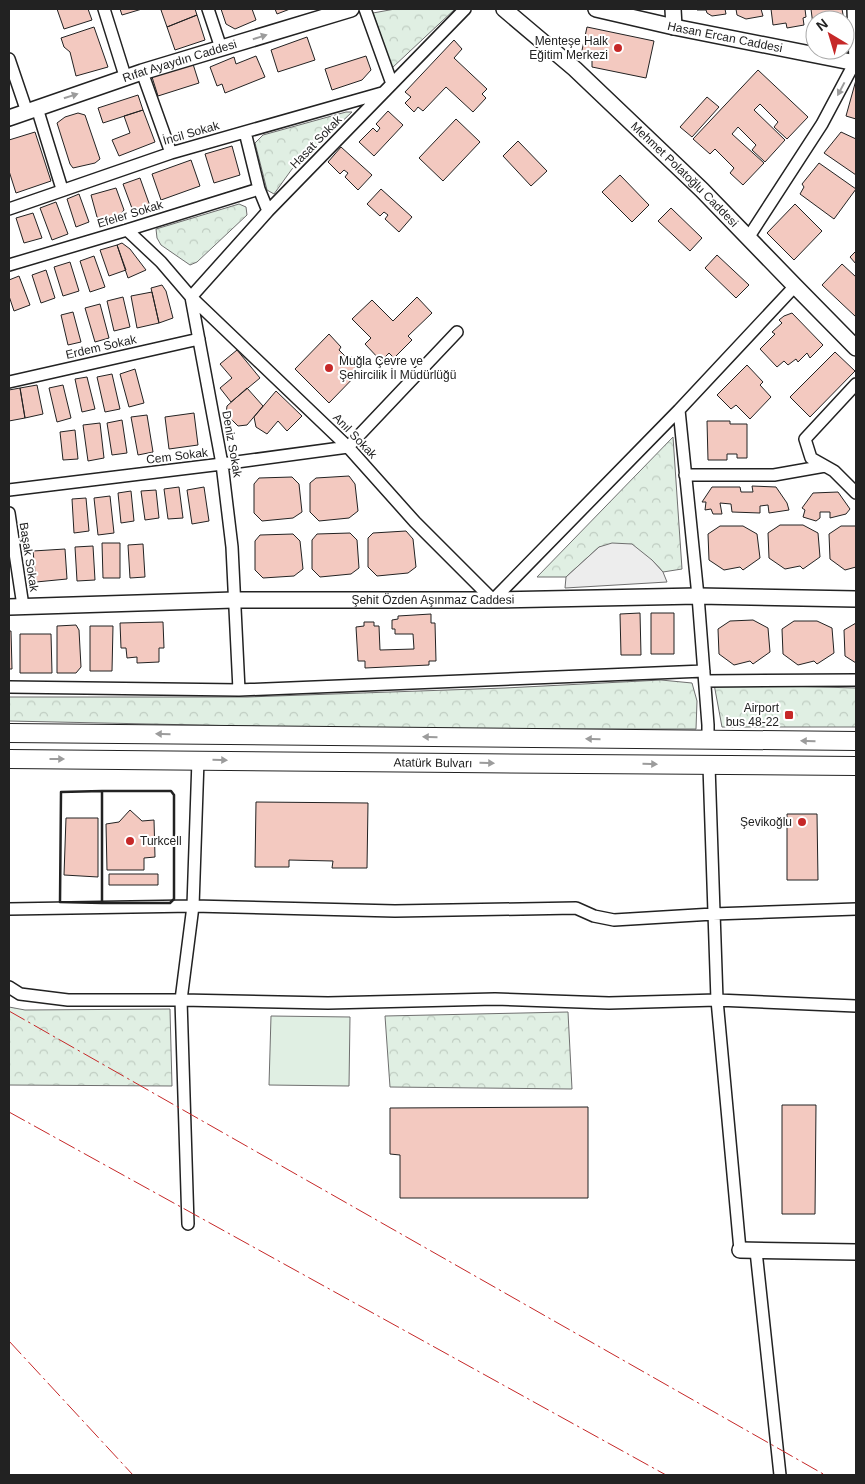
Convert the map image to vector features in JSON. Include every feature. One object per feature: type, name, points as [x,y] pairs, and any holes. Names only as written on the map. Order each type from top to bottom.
[{"type":"main road","name":"Atatürk Bulvarı","points":[[9,732],[856,741]]},
{"type":"main road","points":[[708,740],[709,766]]},
{"type":"main road","name":"Atatürk Bulvarı","points":[[9,759],[856,766]]},
{"type":"street","points":[[104,9],[126,78]]},
{"type":"street","points":[[208,9],[221,48]]},
{"type":"street","name":"Rıfat Ayaydın Caddesi","points":[[9,118],[321,13],[351,9]]},
{"type":"street","points":[[366,9],[388,88]]},
{"type":"street","name":"Hasat Sokak","points":[[191,297],[268,210],[464,9]]},
{"type":"street","name":"Mehmet Polatoğlu Caddesi","points":[[504,9],[576,69],[702,190],[856,348]]},
{"type":"street","name":"Hasan Ercan Caddesi","points":[[596,9],[856,62]]},
{"type":"street","points":[[673,9],[674,26]]},
{"type":"street","points":[[748,238],[822,124],[856,62],[853,9]]},
{"type":"street","points":[[9,59],[32,110],[62,190]]},
{"type":"street","points":[[142,72],[171,153]]},
{"type":"street","name":"İncil Sokak","points":[[9,209],[171,153],[388,88]]},
{"type":"street","points":[[244,132],[259,189],[268,210]]},
{"type":"street","name":"Efeler Sokak","points":[[9,265],[259,189]]},
{"type":"street","name":"Deniz Sokak","points":[[127,230],[161,262],[191,297],[222,464],[232,547],[239,690]]},
{"type":"street","points":[[494,600],[679,410],[795,286]]},
{"type":"street","name":"Anıl Sokak","points":[[191,297],[348,447],[415,522],[494,600]]},
{"type":"street","points":[[348,447],[457,332]]},
{"type":"street","name":"Erdem Sokak","points":[[9,382],[199,339]]},
{"type":"street","points":[[856,384],[805,439],[811,458],[834,471],[856,493]]},
{"type":"street","points":[[679,410],[698,596],[708,740]]},
{"type":"street","name":"Cem Sokak","points":[[9,490],[348,447]]},
{"type":"street","points":[[685,475],[774,475],[825,466]]},
{"type":"street","name":"Başak Sokak","points":[[9,513],[16,607]]},
{"type":"street","name":"Şehit Özden Aşınmaz Caddesi","points":[[16,607],[234,600],[494,600],[698,596],[856,599]]},
{"type":"street","points":[[9,687],[239,690],[704,676],[856,680]]},
{"type":"street","points":[[188,1224],[182,1000],[193,906],[198,760]]},
{"type":"street","points":[[709,766],[717,1000],[740,1250],[856,1252]]},
{"type":"street","points":[[9,909],[193,906],[395,911],[576,908],[594,916],[614,920],[856,909]]},
{"type":"street","points":[[9,987],[20,994],[68,1000],[328,1003],[495,999],[609,1003],[717,1000],[856,1006]]},
{"type":"street","points":[[756,1250],[780,1475]]},
{"type":"green space","points":[[395,9],[455,9],[392,68],[373,13]]},
{"type":"green space","points":[[346,112],[352,112],[292,169],[274,194],[267,190],[255,143],[263,135]]},
{"type":"green space","points":[[239,204],[246,207],[247,215],[197,262],[190,265],[161,245],[157,238],[156,229]]},
{"type":"green space","points":[[673,437],[682,569],[663,572],[652,560],[599,547],[566,577],[537,577]]},
{"type":"green space","points":[[661,680],[692,683],[697,701],[696,729],[384,729],[9,721],[9,697],[247,697],[505,688]]},
{"type":"green space","points":[[714,684],[856,688],[856,727],[722,727]]},
{"type":"green space","points":[[9,1007],[25,1010],[170,1009],[172,1086],[9,1085]]},
{"type":"green space","points":[[568,1012],[572,1089],[390,1087],[385,1016]]},
{"type":"green space","points":[[271,1016],[350,1017],[349,1086],[269,1085]]},
{"type":"shaded area","points":[[612,543],[632,544],[652,560],[663,572],[667,582],[565,588],[566,577],[599,547]]},
{"type":"building","points":[[57,9],[88,9],[92,20],[64,29]]},
{"type":"building","points":[[120,9],[142,9],[122,15]]},
{"type":"building","points":[[195,9],[197,15],[167,27],[161,10]]},
{"type":"building","points":[[221,9],[252,9],[256,20],[235,29],[226,24]]},
{"type":"building","points":[[275,9],[290,9],[277,14]]},
{"type":"building","points":[[696,9],[725,9],[726,14],[712,16],[706,10]]},
{"type":"building","points":[[736,9],[761,9],[763,16],[746,19],[737,15]]},
{"type":"building","points":[[771,9],[805,9],[804,25],[787,28],[786,23],[773,25]]},
{"type":"building","points":[[811,9],[842,10],[811,10]]},
{"type":"building","points":[[197,15],[205,40],[175,50],[167,27]]},
{"type":"building","points":[[94,27],[108,67],[76,76],[70,52],[64,47],[61,38]]},
{"type":"building","name":"Menteşe Halk Eğitim Merkezi","points":[[587,27],[654,41],[646,78],[592,67],[592,57],[581,55]]},
{"type":"building","points":[[307,37],[315,60],[278,72],[271,50]]},
{"type":"building","points":[[454,40],[462,49],[454,58],[487,89],[482,94],[486,98],[473,112],[446,87],[423,111],[418,107],[414,112],[405,103],[411,97],[405,92]]},
{"type":"building","points":[[256,56],[265,77],[225,93],[222,84],[217,86],[210,67],[234,57],[236,64]]},
{"type":"building","points":[[366,56],[371,70],[362,80],[332,90],[325,69]]},
{"type":"building","points":[[193,64],[199,83],[158,96],[152,77]]},
{"type":"building","points":[[758,70],[808,117],[787,139],[774,127],[778,122],[760,104],[754,110],[785,140],[765,162],[752,150],[756,145],[738,127],[732,134],[764,163],[743,185],[730,173],[734,168],[715,149],[710,154],[693,139]]},
{"type":"building","points":[[856,80],[856,119],[846,116]]},
{"type":"building","points":[[138,95],[143,110],[103,123],[98,108]]},
{"type":"building","points":[[707,97],[719,107],[692,137],[680,127]]},
{"type":"building","points":[[143,110],[155,142],[119,156],[112,140],[130,133],[124,116]]},
{"type":"building","points":[[388,111],[403,125],[374,156],[359,142],[373,128],[377,132],[380,128],[376,124]]},
{"type":"building","points":[[78,113],[85,115],[100,159],[95,163],[73,168],[57,123],[65,117]]},
{"type":"building","points":[[456,119],[480,142],[443,181],[419,158]]},
{"type":"building","points":[[35,132],[51,181],[16,193],[9,171],[9,140]]},
{"type":"building","points":[[841,132],[856,139],[856,175],[824,153]]},
{"type":"building","points":[[518,141],[547,171],[531,186],[503,156]]},
{"type":"building","points":[[232,146],[240,175],[214,183],[205,154]]},
{"type":"building","points":[[341,147],[372,175],[358,190],[345,177],[348,173],[344,170],[340,174],[328,162]]},
{"type":"building","points":[[191,160],[200,186],[161,200],[152,174]]},
{"type":"building","points":[[819,163],[856,189],[834,219],[800,194],[804,187],[802,184]]},
{"type":"building","points":[[620,175],[649,205],[632,222],[602,192]]},
{"type":"building","points":[[140,178],[150,206],[133,211],[123,184]]},
{"type":"building","points":[[116,188],[124,210],[121,214],[101,220],[97,217],[91,195]]},
{"type":"building","points":[[381,189],[412,217],[399,232],[385,219],[388,215],[384,212],[380,216],[367,204]]},
{"type":"building","points":[[79,194],[89,222],[76,227],[67,199]]},
{"type":"building","points":[[56,202],[68,234],[52,240],[40,208]]},
{"type":"building","points":[[795,204],[822,231],[794,260],[767,233]]},
{"type":"building","points":[[671,208],[702,238],[690,251],[658,221]]},
{"type":"building","points":[[33,213],[42,238],[24,243],[16,218]]},
{"type":"building","points":[[122,243],[130,249],[146,270],[128,278],[117,245]]},
{"type":"building","points":[[117,245],[126,270],[109,276],[100,250]]},
{"type":"building","points":[[856,251],[856,264],[850,257]]},
{"type":"building","points":[[717,255],[749,285],[736,298],[705,268]]},
{"type":"building","points":[[94,256],[105,287],[90,292],[80,261]]},
{"type":"building","points":[[70,262],[79,291],[63,296],[54,267]]},
{"type":"building","points":[[842,264],[856,277],[856,317],[822,285]]},
{"type":"building","points":[[46,270],[55,298],[41,303],[32,275]]},
{"type":"building","points":[[19,276],[30,305],[14,311],[9,296],[9,280]]},
{"type":"building","points":[[162,285],[166,291],[173,318],[159,323],[151,288]]},
{"type":"building","points":[[152,292],[159,323],[137,328],[131,296]]},
{"type":"building","points":[[123,297],[130,327],[114,331],[107,301]]},
{"type":"building","points":[[417,297],[432,313],[408,336],[412,340],[394,358],[389,353],[381,361],[365,344],[371,338],[352,319],[372,300],[393,321]]},
{"type":"building","points":[[100,304],[109,338],[95,342],[85,308]]},
{"type":"building","points":[[73,312],[81,342],[68,345],[61,315]]},
{"type":"building","points":[[792,313],[823,345],[810,358],[807,353],[798,362],[796,359],[788,365],[784,361],[777,367],[760,349],[775,334],[772,332],[782,323],[779,320]]},
{"type":"building","name":"Muğla Çevre ve Şehircilik İl Müdürlüğü","points":[[329,334],[341,347],[339,350],[348,359],[351,356],[363,368],[329,403],[295,369]]},
{"type":"building","points":[[237,350],[260,378],[231,402],[220,388],[232,378],[220,364]]},
{"type":"building","points":[[835,352],[855,371],[810,417],[790,397]]},
{"type":"building","points":[[747,365],[763,382],[760,385],[771,397],[750,419],[736,405],[731,409],[717,395]]},
{"type":"building","points":[[135,369],[144,403],[129,407],[120,374]]},
{"type":"building","points":[[112,374],[120,409],[105,412],[97,377]]},
{"type":"building","points":[[87,377],[95,409],[82,412],[75,379]]},
{"type":"building","points":[[37,385],[43,414],[25,418],[20,388]]},
{"type":"building","points":[[63,385],[71,418],[57,422],[49,388]]},
{"type":"building","points":[[20,388],[25,418],[9,421],[9,390]]},
{"type":"building","points":[[247,388],[263,406],[247,425],[238,426],[226,414],[227,406]]},
{"type":"building","points":[[276,391],[302,416],[287,431],[278,421],[267,434],[256,427],[254,417]]},
{"type":"building","points":[[194,413],[198,445],[169,449],[165,417]]},
{"type":"building","points":[[147,415],[153,452],[138,455],[131,417]]},
{"type":"building","points":[[122,420],[127,453],[112,455],[107,423]]},
{"type":"building","points":[[707,421],[730,421],[730,424],[747,424],[747,458],[737,458],[737,454],[727,454],[727,460],[708,460]]},
{"type":"building","points":[[100,423],[104,458],[88,461],[83,425]]},
{"type":"building","points":[[75,430],[78,459],[63,460],[60,432]]},
{"type":"building","points":[[349,476],[355,484],[358,511],[349,518],[319,521],[310,512],[310,483],[316,478]]},
{"type":"building","points":[[292,477],[299,484],[302,512],[293,518],[262,521],[254,513],[254,484],[259,478]]},
{"type":"building","points":[[752,486],[776,487],[787,503],[789,510],[769,513],[768,505],[760,506],[760,513],[732,512],[731,504],[720,503],[722,514],[713,514],[711,509],[705,510],[706,502],[702,502],[712,487],[740,487],[741,492],[753,492]]},
{"type":"building","points":[[179,487],[183,518],[168,519],[164,489]]},
{"type":"building","points":[[204,487],[209,521],[192,524],[187,490]]},
{"type":"building","points":[[156,490],[159,518],[145,520],[141,491]]},
{"type":"building","points":[[131,491],[134,521],[121,523],[118,493]]},
{"type":"building","points":[[838,492],[850,509],[846,514],[830,518],[830,512],[820,512],[820,518],[816,521],[803,517],[805,510],[802,508],[813,493]]},
{"type":"building","points":[[110,496],[114,533],[98,535],[94,498]]},
{"type":"building","points":[[86,498],[89,531],[74,533],[72,499]]},
{"type":"building","points":[[780,525],[803,525],[818,533],[820,557],[803,569],[800,566],[785,569],[769,558],[768,533]]},
{"type":"building","points":[[720,526],[743,526],[757,534],[760,558],[743,570],[740,567],[724,570],[709,560],[708,534]]},
{"type":"building","points":[[841,526],[856,526],[856,567],[845,570],[830,559],[829,534]]},
{"type":"building","points":[[406,531],[413,539],[416,567],[408,573],[377,576],[368,567],[368,538],[373,533]]},
{"type":"building","points":[[350,533],[357,540],[359,568],[351,574],[320,577],[312,569],[312,540],[317,534]]},
{"type":"building","points":[[293,534],[300,541],[303,569],[294,576],[263,578],[255,570],[255,541],[260,535]]},
{"type":"building","points":[[102,543],[120,543],[120,578],[103,578]]},
{"type":"building","points":[[143,544],[145,577],[130,578],[128,545]]},
{"type":"building","points":[[93,546],[95,580],[77,581],[75,547]]},
{"type":"building","points":[[65,549],[67,579],[36,582],[33,551]]},
{"type":"building","points":[[640,613],[641,655],[621,655],[620,614]]},
{"type":"building","points":[[651,613],[674,613],[674,654],[651,654]]},
{"type":"building","points":[[431,614],[431,623],[435,623],[436,661],[429,661],[429,665],[365,668],[365,661],[358,661],[356,627],[364,626],[364,622],[374,622],[374,626],[379,626],[380,650],[414,649],[413,634],[395,634],[395,629],[392,629],[392,620],[398,619],[398,616]]},
{"type":"building","points":[[753,620],[768,628],[770,652],[753,664],[750,661],[734,665],[719,654],[718,629],[730,621]]},
{"type":"building","points":[[794,621],[817,621],[832,628],[834,653],[817,664],[814,661],[798,665],[783,654],[782,629]]},
{"type":"building","points":[[163,622],[164,648],[159,648],[159,662],[137,663],[137,657],[127,658],[126,648],[121,648],[120,623]]},
{"type":"building","points":[[856,623],[856,663],[845,656],[844,630]]},
{"type":"building","points":[[76,625],[79,630],[81,667],[76,673],[57,673],[57,626]]},
{"type":"building","points":[[90,626],[113,626],[112,671],[90,671]]},
{"type":"building","points":[[9,631],[11,631],[12,669],[9,669]]},
{"type":"building","points":[[20,634],[51,634],[52,673],[20,673]]},
{"type":"building","points":[[256,802],[368,803],[367,868],[332,868],[333,861],[289,860],[289,867],[255,867]]},
{"type":"building","name":"Turkcell","points":[[130,810],[142,821],[154,820],[155,857],[144,858],[144,870],[107,870],[106,824],[119,822]]},
{"type":"building","points":[[787,814],[817,814],[818,880],[787,880]]},
{"type":"building","points":[[66,818],[98,818],[98,877],[64,875]]},
{"type":"building","points":[[109,874],[158,874],[158,885],[109,885]]},
{"type":"building","points":[[782,1105],[816,1105],[815,1214],[782,1214]]},
{"type":"building","points":[[588,1107],[588,1198],[400,1198],[400,1155],[390,1154],[390,1108]]},
{"type":"wall","points":[[102,791],[171,791],[174,795],[174,899],[170,903],[102,903],[102,791]]},
{"type":"wall","points":[[102,791],[102,903],[60,902],[61,792],[102,791]]},
{"type":"power","points":[[9,1011],[825,1475]]},
{"type":"power","points":[[9,1112],[666,1475]]},
{"type":"power","points":[[9,1341],[133,1475]]},
{"type":"place","name":"Menteşe Halk Eğitim Merkezi","points":[[618,48]]},
{"type":"place","name":"Muğla Çevre ve Şehircilik İl Müdürlüğü","points":[[329,368]]},
{"type":"place","name":"Airport bus 48-22","points":[[789,715]]},
{"type":"place","name":"Şevikoğlu","points":[[802,822]]},
{"type":"place","name":"Turkcell","points":[[130,841]]}]
